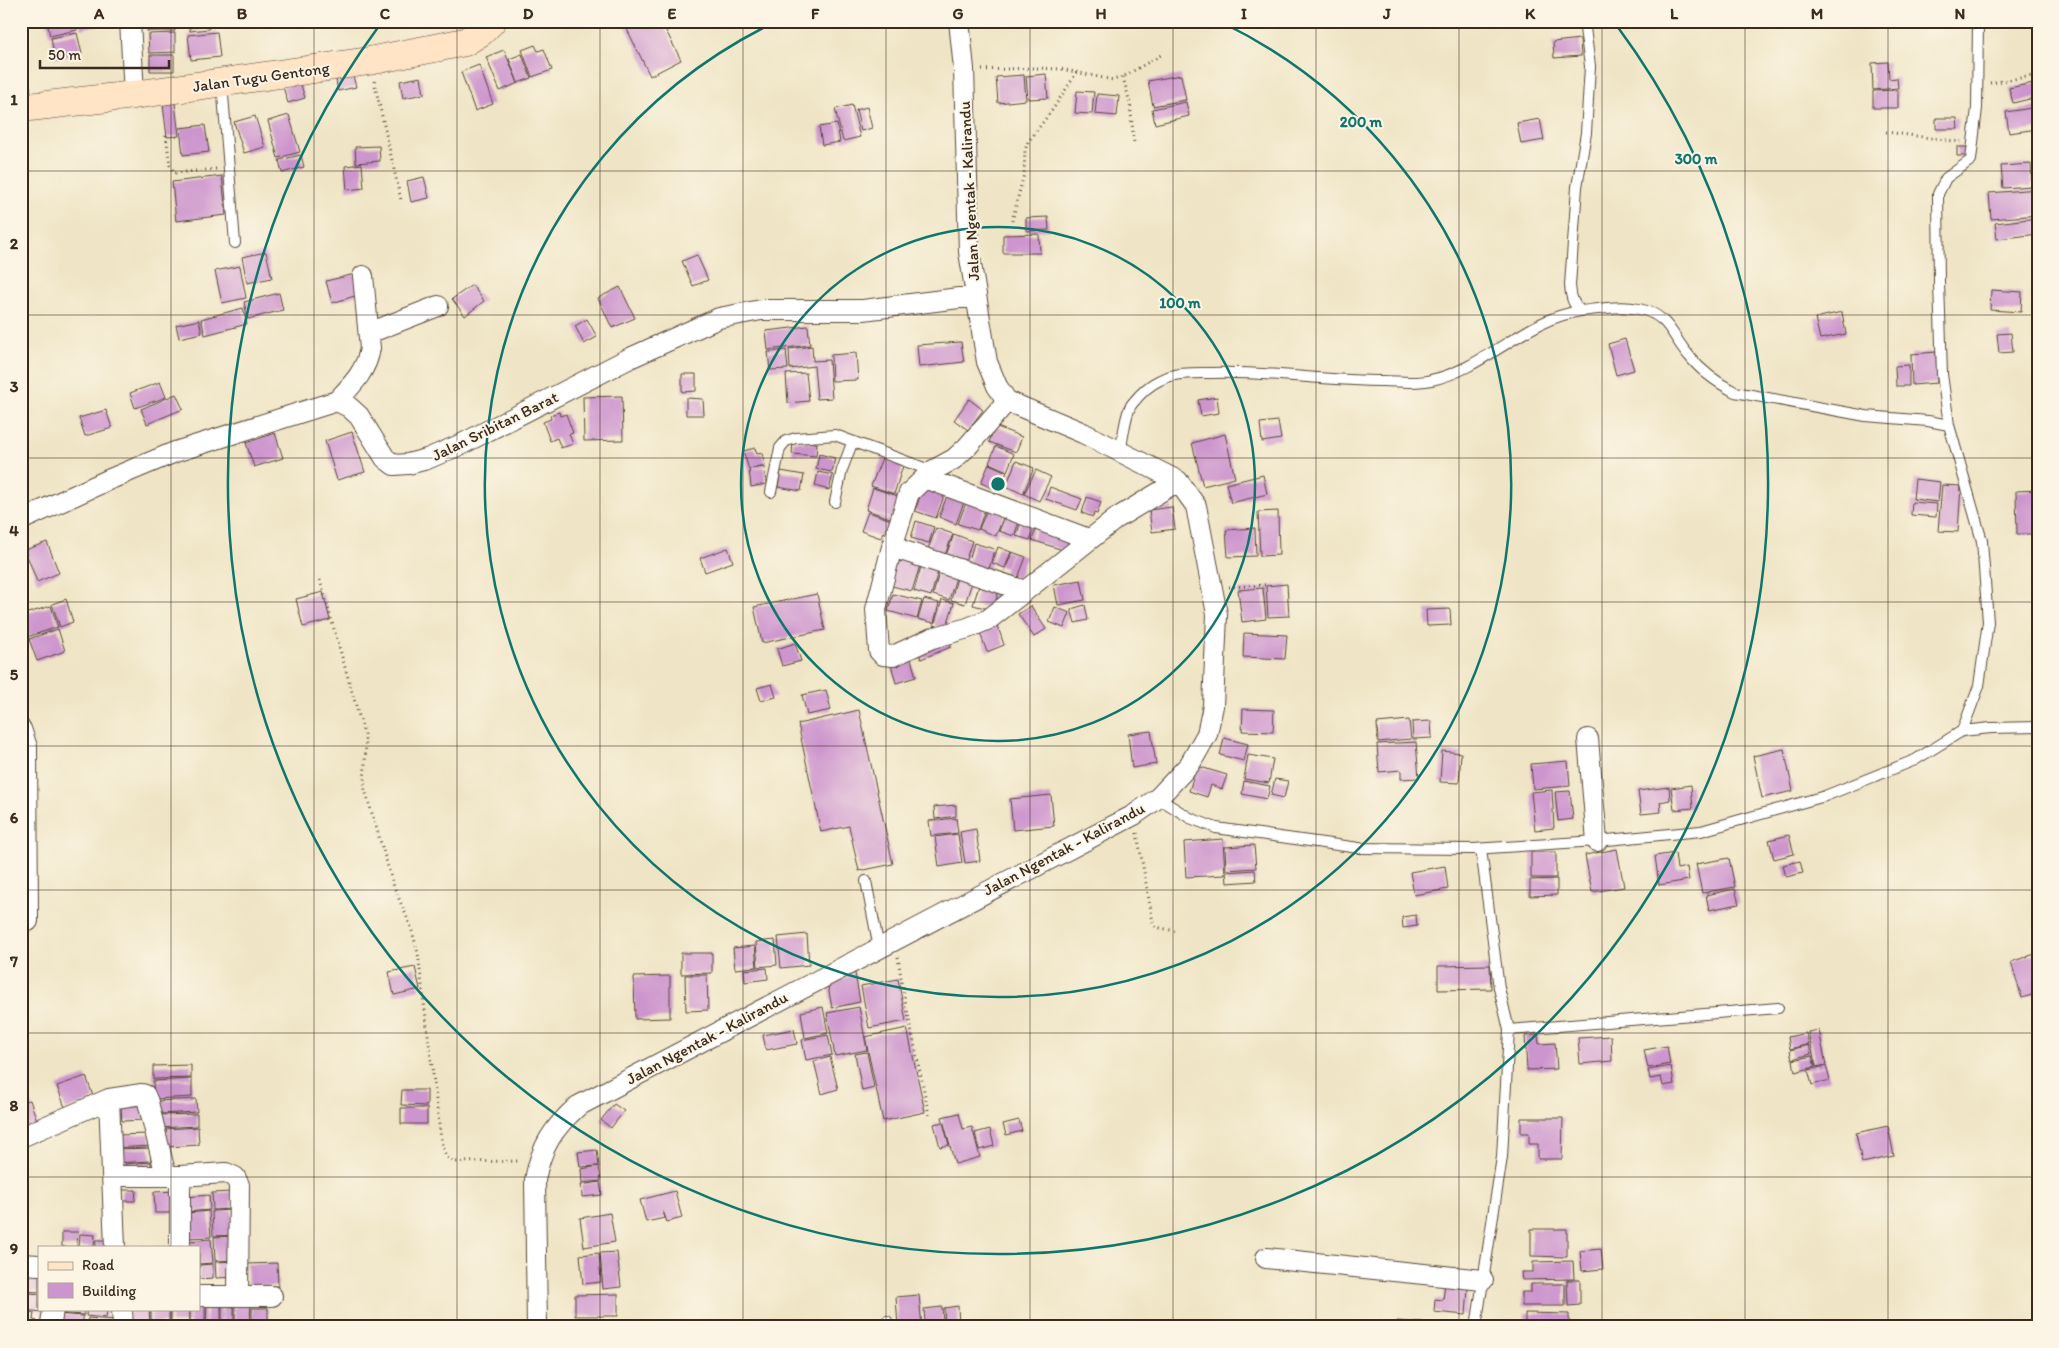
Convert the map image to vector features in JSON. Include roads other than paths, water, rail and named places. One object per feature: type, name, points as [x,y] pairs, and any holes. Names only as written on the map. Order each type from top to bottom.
[{"type":"main road","name":"Jalan Tugu Gentong","points":[[24,107],[134,95],[370,61],[465,42],[481,32],[492,21]]},
{"type":"street","points":[[130,21],[134,95]]},
{"type":"street","name":"Jalan Ngentak - Kalirandu","points":[[537,1327],[535,1180],[538,1161],[560,1122],[578,1106],[1134,815],[1158,798],[1190,764],[1208,734],[1213,706],[1217,614],[1196,506],[1178,481],[1083,433],[1007,401],[997,386],[987,362],[974,296],[969,252],[964,69],[959,21]]},
{"type":"street","points":[[21,520],[108,480],[176,452],[337,401],[360,376],[369,356],[369,333],[362,276]]},
{"type":"street","name":"Jalan Sribitan Barat","points":[[337,401],[349,407],[359,416],[385,458],[394,465],[408,464],[427,459],[462,444],[630,358],[719,318],[761,310],[863,310],[974,296]]},
{"type":"street","points":[[369,333],[438,306]]},
{"type":"street","points":[[1007,401],[954,459],[929,475],[909,493],[892,547],[876,609],[879,651],[883,655],[893,656],[932,638],[968,628],[989,618],[1117,518],[1178,481]]},
{"type":"street","points":[[929,475],[1089,539]]},
{"type":"street","points":[[892,547],[1025,591]]},
{"type":"street","points":[[21,729],[26,747],[28,921]]},
{"type":"street","points":[[1588,739],[1597,841]]},
{"type":"street","points":[[21,1137],[109,1099],[145,1095],[173,1176],[180,1246]]},
{"type":"street","points":[[109,1099],[115,1246]]},
{"type":"street","points":[[113,1176],[173,1176],[226,1173],[235,1177],[239,1185],[238,1296]]},
{"type":"street","points":[[1266,1258],[1483,1280]]},
{"type":"street","points":[[21,1264],[38,1265]]},
{"type":"street","points":[[200,1296],[272,1296]]},
{"type":"street","points":[[122,1310],[123,1327]]},
{"type":"lane","points":[[1581,311],[1572,300],[1570,285],[1577,187],[1586,132],[1590,66],[1584,21]]},
{"type":"lane","points":[[1962,731],[1979,686],[1988,622],[1982,541],[1949,425],[1942,374],[1938,194],[1946,178],[1971,160],[1974,142],[1977,84],[1978,21]]},
{"type":"lane","points":[[21,61],[24,107]]},
{"type":"lane","points":[[222,82],[235,243]]},
{"type":"lane","points":[[1120,452],[1130,406],[1148,388],[1161,379],[1185,374],[1238,372],[1342,381],[1428,381],[1445,377],[1460,370],[1557,317],[1568,313],[1610,308],[1637,308],[1660,317],[1670,326],[1689,356],[1720,384],[1735,392],[1866,416],[1928,421],[1949,425]]},
{"type":"lane","points":[[771,492],[780,448],[786,441],[796,438],[835,436],[929,475]]},
{"type":"lane","points":[[835,502],[842,470],[852,443]]},
{"type":"lane","points":[[1158,798],[1190,818],[1216,828],[1359,848],[1481,849],[1597,841],[1701,831],[1825,796],[1915,760],[1962,731],[2038,727]]},
{"type":"lane","points":[[1476,1327],[1502,1157],[1509,1030],[1499,988],[1481,849]]},
{"type":"lane","points":[[866,881],[887,944]]},
{"type":"lane","points":[[1509,1030],[1778,1008]]}]
